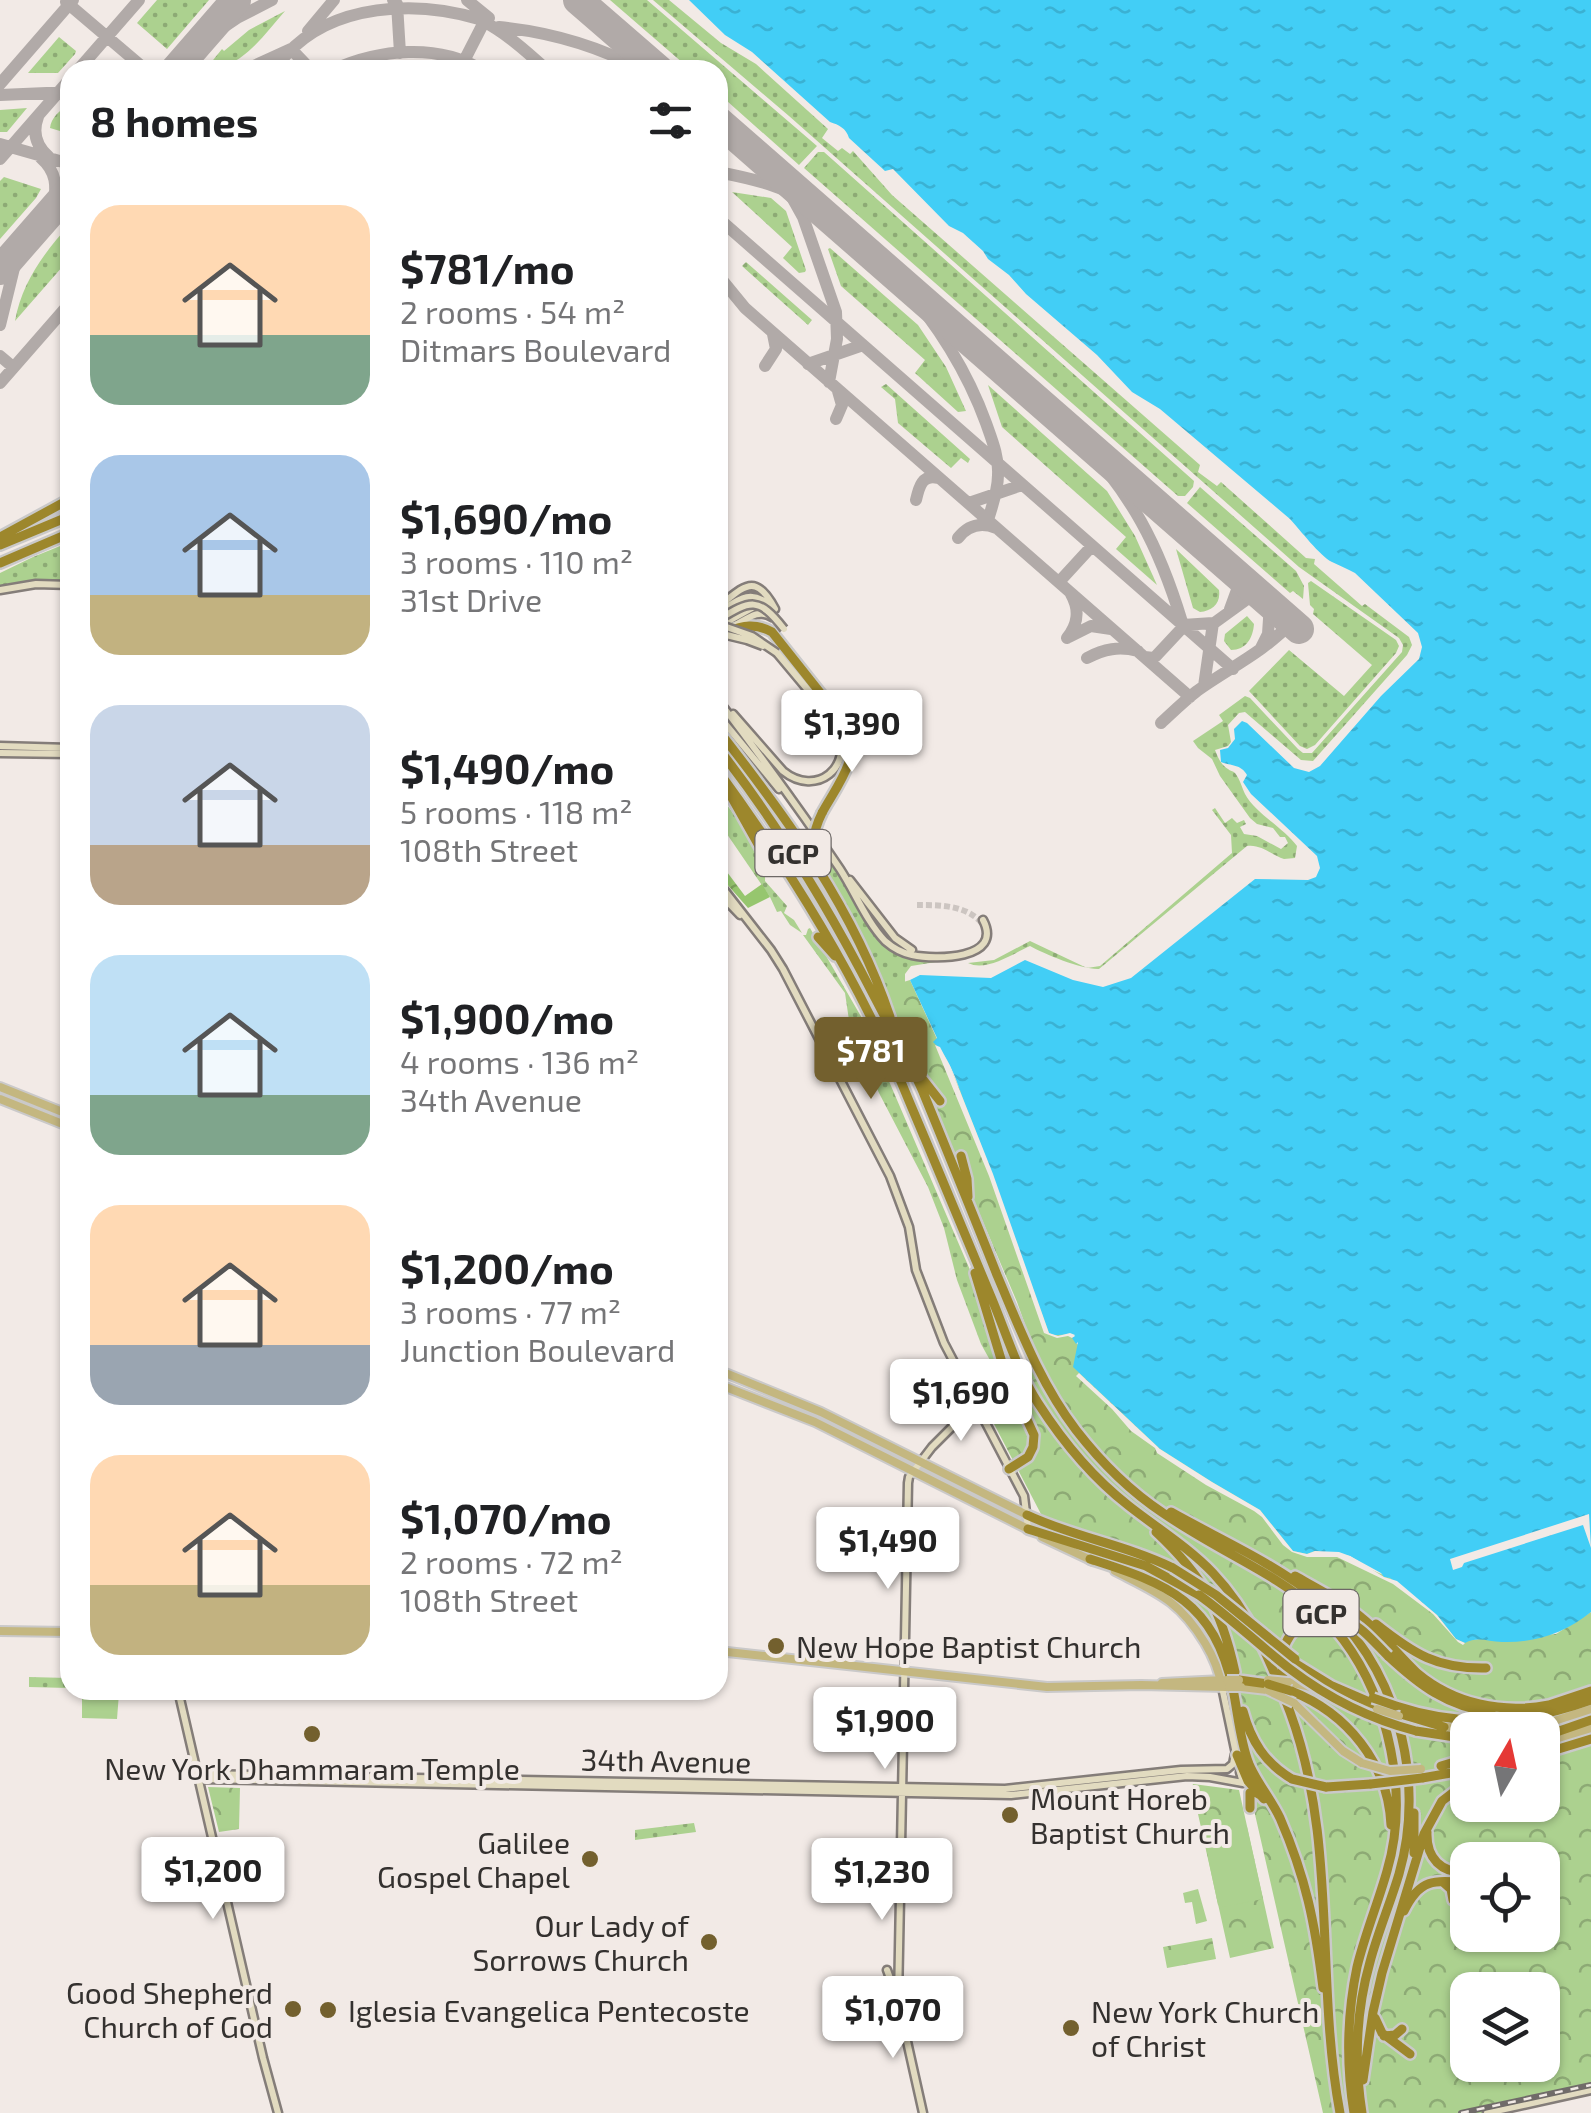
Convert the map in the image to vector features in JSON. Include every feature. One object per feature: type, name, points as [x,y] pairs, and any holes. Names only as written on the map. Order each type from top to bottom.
[{"type":"highway","points":[[0,537],[60,506]]},
{"type":"highway","points":[[0,545],[60,520]]},
{"type":"highway","points":[[0,564],[60,537]]},
{"type":"highway","points":[[728,624],[752,625],[772,632],[846,722],[852,736],[850,760],[814,835],[820,870]]},
{"type":"highway","points":[[818,701],[840,725],[848,743],[847,759],[836,786]]},
{"type":"highway","points":[[728,743],[832,891],[868,958],[899,1043]]},
{"type":"highway","name":"GCP","points":[[728,762],[821,897],[908,1059],[1035,1364],[1056,1401],[1091,1448],[1156,1508],[1304,1598],[1352,1650],[1369,1680],[1394,1760],[1397,1819],[1386,1877],[1362,1949],[1351,2006],[1348,2057],[1354,2113]]},
{"type":"highway","name":"GCP","points":[[728,785],[795,882],[846,970],[902,1083],[1014,1356],[1037,1401],[1077,1456],[1128,1506],[1193,1554],[1234,1598],[1269,1659],[1291,1715],[1309,1780],[1320,1846],[1332,2056],[1340,2113]]},
{"type":"highway","points":[[728,790],[768,862]]},
{"type":"highway","points":[[818,937],[846,970]]},
{"type":"highway","points":[[908,1059],[940,1102]]},
{"type":"highway","points":[[961,1156],[969,1205]]},
{"type":"highway","points":[[969,1246],[998,1353],[1034,1435],[1028,1457],[1009,1469]]},
{"type":"highway","name":"GCP","points":[[1091,1448],[1146,1495],[1310,1592],[1346,1627],[1379,1676],[1402,1740],[1409,1790],[1401,1866],[1372,1954],[1361,2003],[1357,2061],[1363,2113]]},
{"type":"highway","points":[[1128,1506],[1180,1554],[1205,1587],[1227,1638],[1250,1734],[1269,1762],[1292,1779]]},
{"type":"highway","points":[[1027,1515],[1065,1532],[1138,1553],[1173,1568],[1209,1590],[1294,1661],[1375,1704],[1444,1727]]},
{"type":"highway","points":[[1028,1529],[1168,1576],[1199,1595],[1323,1692],[1368,1715],[1416,1732],[1450,1737]]},
{"type":"highway","points":[[1232,1545],[1358,1611],[1428,1660],[1486,1668]]},
{"type":"highway","points":[[1090,1559],[1155,1582],[1180,1596],[1198,1614],[1222,1649],[1244,1732],[1269,1766],[1292,1779],[1326,1787],[1450,1772]]},
{"type":"highway","points":[[1313,1586],[1364,1620],[1434,1686],[1491,1712]]},
{"type":"highway","points":[[1291,1715],[1281,1657],[1289,1636],[1304,1622],[1322,1616],[1344,1618],[1358,1626],[1414,1680],[1442,1699],[1483,1712]]},
{"type":"highway","points":[[1240,1683],[1289,1687],[1333,1714],[1352,1731],[1372,1759],[1390,1811],[1386,1877]]},
{"type":"highway","points":[[1530,1712],[1591,1691]]},
{"type":"highway","points":[[1556,1712],[1591,1700]]},
{"type":"highway","points":[[1237,1708],[1249,1764],[1282,1823],[1311,1905],[1332,2056]]},
{"type":"highway","points":[[1398,1712],[1450,1720]]},
{"type":"highway","points":[[1560,1731],[1591,1719]]},
{"type":"highway","points":[[1560,1749],[1591,1739]]},
{"type":"highway","points":[[1363,2113],[1365,2063],[1379,1985],[1414,1854],[1410,1774],[1402,1740]]},
{"type":"highway","points":[[1236,1752],[1257,1792],[1282,1823]]},
{"type":"highway","points":[[1441,1766],[1450,1764]]},
{"type":"highway","points":[[1243,1783],[1257,1792]]},
{"type":"highway","points":[[1250,1808],[1250,1793],[1257,1792]]},
{"type":"highway","points":[[1404,1895],[1430,1819],[1450,1793]]},
{"type":"highway","points":[[1430,1819],[1427,1842],[1431,1856],[1450,1870]]},
{"type":"highway","points":[[1388,1951],[1410,1900],[1421,1887],[1436,1880],[1450,1881]]},
{"type":"highway","points":[[1436,1880],[1450,1888]]},
{"type":"highway","points":[[1379,1985],[1375,2021],[1384,2036],[1410,2054]]},
{"type":"highway","points":[[1384,2036],[1395,2035],[1402,2029]]},
{"type":"main road","points":[[0,1087],[60,1111]]},
{"type":"main road","points":[[0,1100],[60,1123]]},
{"type":"main road","points":[[728,1374],[821,1412],[1027,1515]]},
{"type":"main road","points":[[728,1388],[815,1422],[1169,1600],[1190,1619],[1225,1684]]},
{"type":"main road","points":[[0,1631],[60,1632]]},
{"type":"main road","points":[[728,1652],[1047,1686],[1240,1683]]},
{"type":"main road","points":[[1268,1685],[1294,1703],[1343,1752],[1362,1764],[1421,1774],[1441,1766]]},
{"type":"main road","points":[[1289,1687],[1314,1688],[1375,1704]]},
{"type":"main road","points":[[1560,1719],[1591,1710]]},
{"type":"main road","points":[[1444,1727],[1450,1728]]},
{"type":"main road","points":[[1560,1734],[1591,1728]]},
{"type":"street","points":[[0,590],[60,585]]},
{"type":"street","points":[[728,609],[741,588],[752,585],[761,590],[774,610]]},
{"type":"street","points":[[744,598],[752,607]]},
{"type":"street","points":[[728,612],[744,598],[759,598],[774,610]]},
{"type":"street","points":[[728,617],[752,603],[768,610],[784,629],[761,613],[728,622]]},
{"type":"street","points":[[728,619],[752,607],[774,610]]},
{"type":"street","points":[[728,629],[777,653],[818,701],[840,733],[843,748],[839,762],[816,781],[798,780],[783,771],[728,710]]},
{"type":"street","points":[[728,713],[839,868],[895,938],[912,950]]},
{"type":"street","points":[[728,729],[790,801]]},
{"type":"street","points":[[0,750],[60,751]]},
{"type":"street","points":[[839,868],[886,942],[899,950],[917,956],[975,952],[987,936],[984,920]]},
{"type":"street","points":[[728,895],[784,969],[890,1176],[909,1227],[916,1270],[944,1343],[1025,1498],[1028,1529]]},
{"type":"street","points":[[728,902],[752,926]]},
{"type":"street","points":[[898,2001],[908,1483],[920,1462],[976,1403]]},
{"type":"street","points":[[1225,1684],[1243,1783]]},
{"type":"street","points":[[180,1700],[278,2113]]},
{"type":"street","name":"34th Avenue","points":[[902,1790],[1010,1789],[1181,1770],[1226,1769],[1234,1764],[1236,1752]]},
{"type":"street","name":"34th Avenue","points":[[198,1777],[1016,1795],[1190,1776],[1243,1783]]},
{"type":"street","points":[[886,1970],[898,2001],[922,2113]]},
{"type":"street","points":[[1487,2113],[1591,2090]]},
{"type":"green space","points":[[157,0],[209,0],[167,49],[137,23]]},
{"type":"green space","points":[[610,0],[647,0],[717,60],[679,60]]},
{"type":"green space","points":[[653,0],[669,0],[721,43],[756,64],[828,129],[822,138],[838,151],[853,151],[892,195],[1200,465],[1198,472],[1217,486],[1221,482],[1306,558],[1315,559],[1314,564],[1362,606],[1365,604],[1409,637],[1412,645],[1407,655],[1313,761],[1301,760],[1245,712],[1239,713],[1228,725],[1231,742],[1215,750],[1223,765],[1237,775],[1250,801],[1297,846],[1295,858],[1284,859],[1262,848],[1247,846],[1099,969],[1088,968],[1100,966],[1232,853],[1231,835],[1212,810],[1215,808],[1225,823],[1232,818],[1237,823],[1244,820],[1246,824],[1240,827],[1244,834],[1257,836],[1281,849],[1288,843],[1273,828],[1250,818],[1212,759],[1193,741],[1223,721],[1219,715],[1245,696],[1298,749],[1312,753],[1402,652],[1403,645],[1399,638],[1299,567],[728,60]]},
{"type":"green space","points":[[285,11],[241,57],[213,60],[222,49]]},
{"type":"green space","points":[[59,37],[76,51],[70,60],[60,60],[58,73],[28,73]]},
{"type":"green space","points":[[728,70],[817,146],[799,165],[728,102]]},
{"type":"green space","points":[[27,108],[7,132],[0,132],[0,110]]},
{"type":"green space","points":[[60,112],[60,131],[50,128]]},
{"type":"green space","points":[[818,152],[824,152],[1194,481],[1185,496],[1178,496],[804,168]]},
{"type":"green space","points":[[4,177],[41,189],[0,239],[0,181]]},
{"type":"green space","points":[[732,192],[771,198],[786,211],[805,272],[799,273],[783,258],[792,247]]},
{"type":"green space","points":[[60,236],[60,269],[15,321],[23,293]]},
{"type":"green space","points":[[830,248],[918,325],[946,367],[966,411],[958,412],[915,373],[925,360],[841,286]]},
{"type":"green space","points":[[746,262],[812,320],[808,325],[742,266]]},
{"type":"green space","points":[[886,384],[970,459],[968,463],[961,458],[951,468],[898,423],[895,399],[881,387]]},
{"type":"green space","points":[[988,385],[1107,491],[1135,536],[1157,585],[1116,549],[1126,537],[1002,427]]},
{"type":"green space","points":[[1200,487],[1296,571],[1304,586],[1303,599],[1293,591],[1290,593],[1187,503]]},
{"type":"green space","points":[[60,546],[60,581],[0,586],[0,573]]},
{"type":"green space","points":[[1176,549],[1219,590],[1219,599],[1212,608],[1200,612],[1193,608]]},
{"type":"green space","points":[[1311,581],[1396,640],[1399,646],[1315,745],[1307,749],[1249,691],[1289,650],[1344,696],[1372,665],[1313,614],[1308,583]]},
{"type":"green space","points":[[1247,616],[1254,624],[1250,638],[1241,648],[1231,650],[1224,641],[1225,634]]},
{"type":"green space","points":[[728,806],[761,858],[765,881],[787,906],[784,913],[802,933],[790,925],[781,911],[777,912],[728,836]]},
{"type":"green space","points":[[811,837],[839,871],[860,911],[868,906],[910,957],[936,962],[911,966],[905,974],[905,985],[887,992]]},
{"type":"green space","points":[[728,873],[745,896],[762,884],[770,897],[748,908],[728,885]]},
{"type":"green space","points":[[810,928],[863,1020],[850,1027],[845,993],[803,935]]},
{"type":"green space","points":[[1030,941],[1086,967],[1030,946],[991,964],[968,963],[994,960]]},
{"type":"green space","points":[[910,980],[1076,1343],[1329,1551],[1397,1581],[1468,1640],[1556,1634],[1591,1612],[1591,2089],[1510,2108],[1511,2113],[1323,2113],[1221,1665],[1196,1621],[1178,1602],[1114,1565],[1055,1541],[980,1397],[1037,1358],[920,1067],[884,988]]},
{"type":"green space","points":[[864,1023],[970,1270],[983,1314],[1031,1434],[985,1403],[979,1392],[1001,1380],[981,1344],[928,1187],[851,1029]]},
{"type":"green space","points":[[29,1677],[60,1678],[60,1688],[29,1687]]},
{"type":"green space","points":[[82,1700],[118,1700],[117,1719],[82,1718]]},
{"type":"green space","points":[[1193,1784],[1239,1790],[1274,1948],[1230,1958]]},
{"type":"green space","points":[[208,1787],[240,1788],[239,1829],[219,1832]]},
{"type":"green space","points":[[694,1823],[696,1832],[635,1840],[635,1830]]},
{"type":"green space","points":[[1244,1825],[1263,1899],[1222,1907],[1218,1905],[1203,1834]]},
{"type":"green space","points":[[1198,1889],[1207,1921],[1196,1924],[1192,1902],[1185,1903],[1183,1893]]},
{"type":"green space","points":[[1212,1938],[1216,1959],[1167,1968],[1163,1947]]},
{"type":"water","points":[[689,0],[1591,0],[1591,1612],[1571,1626],[1527,1641],[1465,1643],[1456,1639],[1437,1615],[1390,1578],[1350,1556],[1293,1551],[1260,1510],[1160,1449],[1073,1367],[1078,1342],[1072,1335],[1049,1333],[957,1082],[945,1056],[933,1042],[937,1038],[910,980],[920,975],[991,978],[1025,960],[1073,980],[1103,987],[1131,978],[1255,879],[1316,877],[1320,868],[1317,856],[1251,794],[1243,782],[1245,771],[1221,762],[1220,750],[1228,748],[1235,739],[1234,729],[1242,721],[1294,768],[1309,772],[1320,766],[1419,659],[1422,647],[1418,633],[1355,573],[1327,559],[1290,519],[1160,409],[1132,392],[983,251],[949,226],[893,169],[885,171],[844,129],[830,122],[752,52],[725,35]]},
{"type":"pier","points":[[935,1045],[950,1066],[993,1174],[1049,1333],[1070,1333],[1075,1335],[1072,1338],[1057,1338],[1044,1333],[989,1176]]},
{"type":"pier","points":[[1079,1373],[1160,1449],[1260,1510],[1293,1551],[1339,1552],[1397,1581],[1437,1615],[1456,1639],[1465,1643],[1458,1642],[1433,1614],[1393,1584],[1337,1557],[1307,1557],[1292,1552],[1254,1511],[1157,1453],[1076,1376]]},
{"type":"pier","points":[[1589,1514],[1591,1548],[1583,1525],[1464,1563],[1453,1570],[1450,1559]]},
{"type":"taxiway","points":[[0,84],[73,0]]},
{"type":"taxiway","points":[[87,60],[139,0]]},
{"type":"taxiway","points":[[197,45],[272,0]]},
{"type":"taxiway","points":[[308,31],[334,0]]},
{"type":"taxiway","points":[[393,0],[397,4],[400,53]]},
{"type":"taxiway","points":[[467,0],[489,18]]},
{"type":"taxiway","points":[[66,2],[134,60]]},
{"type":"taxiway","points":[[286,55],[327,25],[377,10],[403,8],[479,19],[535,60]]},
{"type":"taxiway","points":[[465,60],[484,22]]},
{"type":"taxiway","points":[[499,27],[573,41],[622,60]]},
{"type":"taxiway","points":[[267,60],[291,49],[301,60]]},
{"type":"taxiway","points":[[282,60],[291,49]]},
{"type":"taxiway","points":[[360,60],[408,52],[461,60]]},
{"type":"taxiway","points":[[0,159],[60,90]]},
{"type":"taxiway","points":[[0,95],[60,92]]},
{"type":"taxiway","points":[[38,117],[36,139],[49,157]]},
{"type":"taxiway","points":[[0,144],[60,161]]},
{"type":"taxiway","points":[[41,158],[53,175],[54,208]]},
{"type":"taxiway","points":[[772,169],[803,217],[836,312],[837,339],[829,382]]},
{"type":"taxiway","points":[[728,174],[769,184],[816,207]]},
{"type":"taxiway","points":[[728,227],[1233,669]]},
{"type":"taxiway","points":[[0,325],[14,268],[33,232]]},
{"type":"taxiway","points":[[898,279],[949,346],[986,423],[998,468],[988,520]]},
{"type":"taxiway","points":[[728,287],[745,308],[1190,697]]},
{"type":"taxiway","points":[[0,383],[60,314]]},
{"type":"taxiway","points":[[765,366],[776,349],[773,334]]},
{"type":"taxiway","points":[[808,364],[863,345]]},
{"type":"taxiway","points":[[0,356],[13,367]]},
{"type":"taxiway","points":[[836,419],[842,405],[838,391]]},
{"type":"taxiway","points":[[1077,435],[1141,522],[1182,622]]},
{"type":"taxiway","points":[[916,500],[925,480],[938,478]]},
{"type":"taxiway","points":[[969,503],[1022,485]]},
{"type":"taxiway","points":[[958,538],[975,526],[996,528]]},
{"type":"taxiway","points":[[1059,582],[1092,546]]},
{"type":"taxiway","points":[[1230,609],[1241,579]]},
{"type":"taxiway","points":[[1210,626],[1257,592]]},
{"type":"taxiway","points":[[1067,638],[1076,617],[1071,594]]},
{"type":"taxiway","points":[[1261,648],[1268,634],[1270,604]]},
{"type":"taxiway","points":[[1161,723],[1197,691],[1258,651],[1292,622]]},
{"type":"taxiway","points":[[1183,625],[1213,623],[1204,686]]},
{"type":"taxiway","points":[[1069,637],[1091,626],[1111,629]]},
{"type":"taxiway","points":[[1145,657],[1156,656],[1184,626]]},
{"type":"taxiway","points":[[1087,658],[1112,649],[1138,651]]},
{"type":"runway","points":[[184,60],[236,0]]},
{"type":"runway","points":[[578,0],[647,60]]},
{"type":"runway","points":[[728,130],[1299,629]]},
{"type":"runway","points":[[0,270],[60,201]]},
{"type":"tunnel","points":[[917,905],[963,910],[984,926]]},
{"type":"railway","points":[[1461,2113],[1591,2085]]},
{"type":"place","name":"New Hope Baptist Church","points":[[776,1646]]},
{"type":"place","name":"New York Dhammaram Temple","points":[[312,1734]]},
{"type":"place","name":"Mount Horeb Baptist Church","points":[[1010,1815]]},
{"type":"place","name":"Galilee Gospel Chapel","points":[[590,1859]]},
{"type":"place","name":"Our Lady of Sorrows Church","points":[[709,1942]]},
{"type":"place","name":"Good Shepherd Church of God","points":[[293,2009]]},
{"type":"place","name":"Iglesia Evangelica Pentecoste","points":[[328,2010]]},
{"type":"place","name":"New York Church of Christ","points":[[1071,2028]]}]
